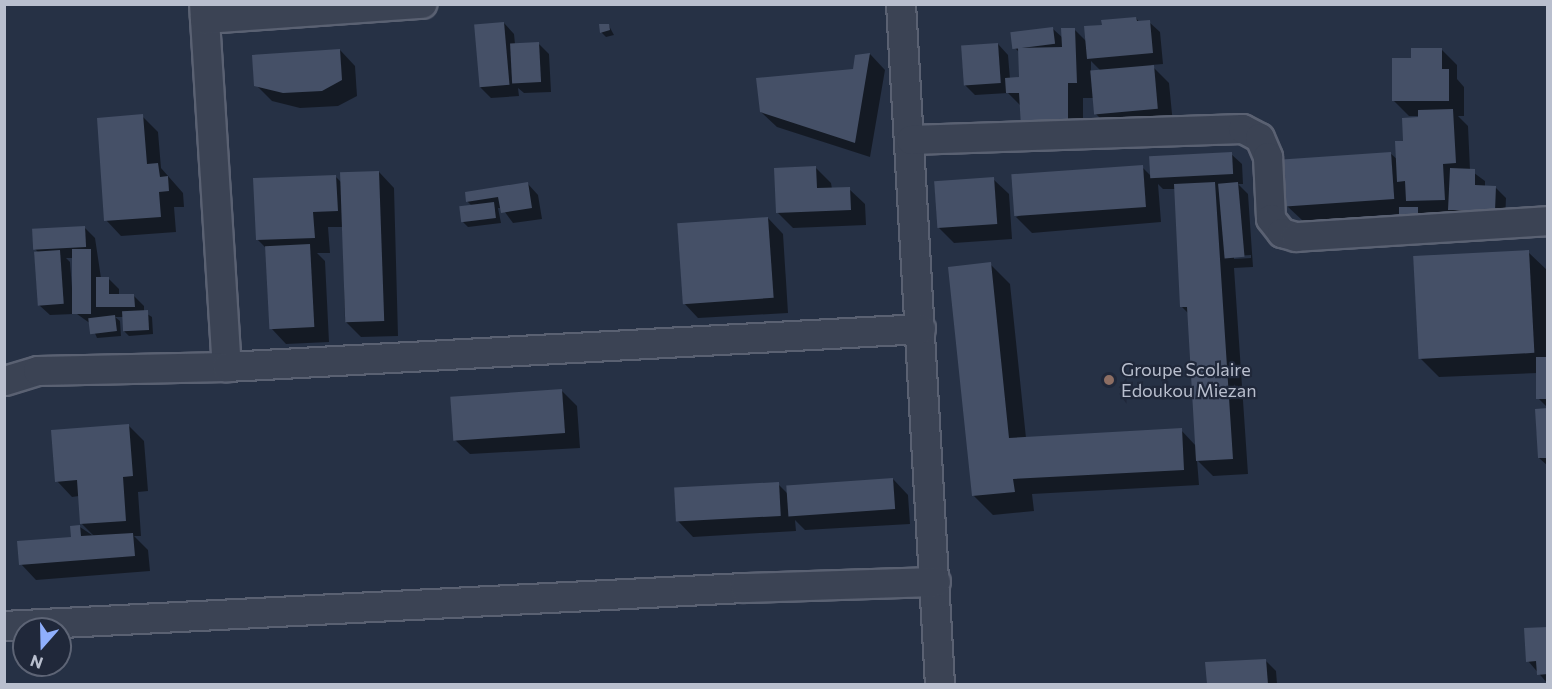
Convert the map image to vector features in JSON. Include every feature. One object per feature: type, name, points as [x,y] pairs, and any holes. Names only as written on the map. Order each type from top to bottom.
[{"type":"street","points":[[227,367],[204,12],[422,4]]},
{"type":"street","points":[[901,4],[911,140],[940,684]]},
{"type":"street","points":[[911,140],[1242,129],[1260,138],[1268,157],[1271,219],[1282,233],[1296,237],[1548,221]]},
{"type":"street","points":[[5,381],[38,371],[227,367],[921,329]]},
{"type":"street","points":[[4,626],[615,594],[936,582]]},
{"type":"building","points":[[1136,17],[1137,21],[1150,20],[1153,53],[1087,59],[1084,26],[1102,25],[1101,20]]},
{"type":"building","points":[[504,22],[509,85],[480,87],[474,25]]},
{"type":"building","points":[[599,24],[609,24],[610,30],[600,33]]},
{"type":"building","points":[[1053,27],[1055,44],[1012,49],[1010,32]]},
{"type":"building","points":[[1061,28],[1075,28],[1077,83],[1068,83],[1068,125],[1021,127],[1019,93],[1006,93],[1005,78],[1019,77],[1018,48],[1062,47]]},
{"type":"building","points":[[539,42],[541,82],[512,83],[510,44]]},
{"type":"building","points":[[998,43],[1001,83],[964,85],[961,46]]},
{"type":"building","points":[[1411,48],[1442,48],[1442,69],[1449,69],[1449,101],[1392,101],[1392,58],[1411,58]]},
{"type":"building","points":[[340,49],[342,80],[322,91],[283,93],[254,86],[252,55]]},
{"type":"building","points":[[870,53],[855,143],[760,112],[756,78],[853,69],[855,55]]},
{"type":"building","points":[[1154,65],[1158,109],[1094,114],[1090,71]]},
{"type":"building","points":[[1453,109],[1456,163],[1443,164],[1445,200],[1406,201],[1405,181],[1397,182],[1395,141],[1403,141],[1402,118],[1418,117],[1418,110]]},
{"type":"building","points":[[143,114],[147,164],[158,163],[160,177],[168,176],[169,191],[159,192],[161,217],[104,221],[97,118]]},
{"type":"building","points":[[1232,152],[1233,174],[1150,178],[1149,156]]},
{"type":"building","points":[[1391,152],[1394,199],[1286,206],[1282,160]]},
{"type":"building","points":[[1143,165],[1146,207],[1014,216],[1011,174]]},
{"type":"building","points":[[816,166],[817,188],[850,187],[851,210],[776,213],[774,168]]},
{"type":"building","points":[[1450,168],[1475,169],[1475,185],[1496,186],[1495,211],[1481,211],[1481,219],[1465,217],[1465,210],[1448,210]]},
{"type":"building","points":[[379,171],[384,321],[345,322],[340,172]]},
{"type":"building","points":[[336,175],[338,211],[313,212],[315,238],[256,240],[253,178]]},
{"type":"building","points":[[994,177],[997,224],[937,228],[934,181]]},
{"type":"building","points":[[528,182],[532,208],[501,213],[498,197],[466,202],[465,192]]},
{"type":"building","points":[[1215,182],[1233,459],[1196,461],[1187,307],[1180,307],[1174,184]]},
{"type":"building","points":[[1238,182],[1245,257],[1225,258],[1218,184]]},
{"type":"building","points":[[494,202],[496,218],[461,222],[459,206]]},
{"type":"building","points":[[1399,207],[1418,207],[1418,220],[1399,220]]},
{"type":"building","points":[[768,217],[774,298],[683,304],[677,223]]},
{"type":"building","points":[[85,226],[86,247],[33,250],[32,229]]},
{"type":"building","points":[[310,244],[314,327],[269,329],[265,246]]},
{"type":"building","points":[[72,249],[91,249],[91,314],[72,314]]},
{"type":"building","points":[[60,250],[64,304],[38,306],[34,252]]},
{"type":"building","points":[[1529,250],[1534,353],[1419,359],[1413,256]]},
{"type":"building","points":[[991,262],[1009,438],[1182,428],[1184,470],[1013,479],[1015,492],[972,496],[948,267]]},
{"type":"building","points":[[96,277],[109,277],[109,294],[134,294],[135,307],[96,307]]},
{"type":"building","points":[[148,310],[149,330],[123,331],[122,311]]},
{"type":"building","points":[[115,315],[117,331],[90,334],[88,318]]},
{"type":"building","points":[[1536,357],[1548,357],[1548,399],[1536,399]]},
{"type":"building","points":[[562,389],[565,433],[453,441],[450,397]]},
{"type":"building","points":[[1548,408],[1548,458],[1538,458],[1535,409]]},
{"type":"building","points":[[129,424],[133,476],[123,477],[126,521],[80,524],[77,480],[55,482],[51,430]]},
{"type":"building","points":[[893,478],[895,509],[788,516],[786,485]]},
{"type":"building","points":[[779,482],[781,516],[676,521],[674,487]]},
{"type":"building","points":[[80,525],[81,536],[133,533],[135,556],[19,565],[17,541],[71,537],[70,526]]},
{"type":"building","points":[[1548,627],[1548,674],[1537,675],[1536,661],[1526,662],[1524,628]]},
{"type":"building","points":[[1266,659],[1268,684],[1207,684],[1205,662]]},
{"type":"place","name":"Groupe Scolaire Edoukou Miezan","points":[[1109,380]]}]
